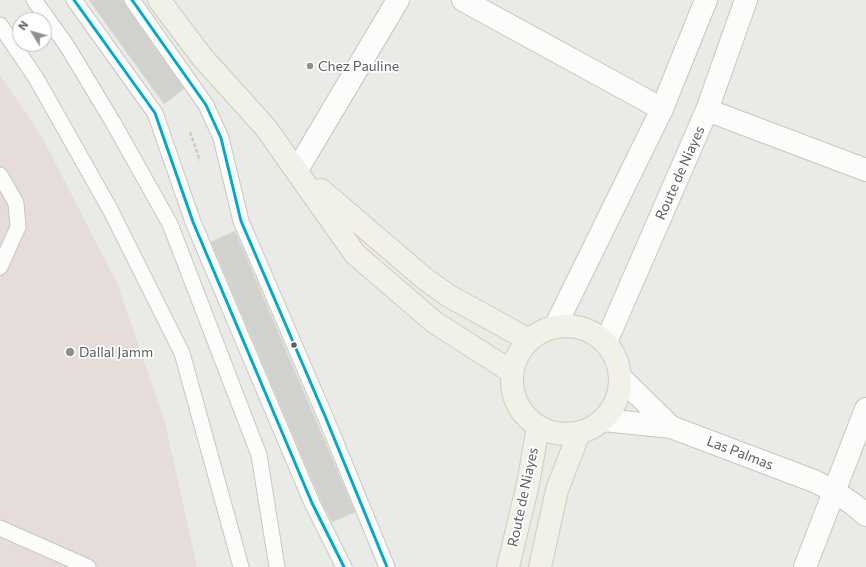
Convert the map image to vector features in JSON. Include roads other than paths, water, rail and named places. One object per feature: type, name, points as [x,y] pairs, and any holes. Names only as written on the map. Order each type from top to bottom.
[{"type":"main road","points":[[162,2],[202,57],[266,128],[356,254],[434,322],[512,372]]},
{"type":"main road","points":[[297,170],[431,283],[449,296],[529,340]]},
{"type":"main road","points":[[555,326],[574,326],[591,331],[606,342],[614,353],[619,365],[621,378],[619,393],[614,407],[604,420],[579,434],[565,435],[551,433],[538,427],[525,417],[516,403],[512,388],[512,372],[518,355],[529,340],[555,326]]},
{"type":"main road","name":"Route de Niayes","points":[[508,567],[528,484],[538,427]]},
{"type":"main road","points":[[540,567],[557,490],[579,434]]},
{"type":"street","points":[[297,170],[398,0]]},
{"type":"street","points":[[463,0],[662,109]]},
{"type":"street","points":[[555,326],[662,109],[706,0]]},
{"type":"street","name":"Route de Niayes","points":[[606,342],[708,110],[746,0]]},
{"type":"street","points":[[708,110],[866,170]]},
{"type":"street","points":[[621,378],[671,427]]},
{"type":"street","points":[[805,567],[866,408]]},
{"type":"street","name":"Las Palmas","points":[[604,420],[671,427],[807,479],[834,491],[866,515]]},
{"type":"lane","points":[[34,0],[68,46],[170,224],[259,455],[277,567]]},
{"type":"lane","points":[[74,0],[155,114],[199,236],[312,503],[344,567]]},
{"type":"lane","points":[[132,0],[206,106],[221,138],[241,221],[325,416],[387,567]]},
{"type":"lane","points":[[0,25],[36,78],[111,211],[182,353],[241,567]]},
{"type":"lane","points":[[0,175],[16,203],[18,226],[0,267]]},
{"type":"lane","points":[[0,528],[88,567]]},
{"type":"place","name":"Chez Pauline","points":[[310,66]]},
{"type":"place","name":"Dallal Jamm","points":[[70,352]]}]
